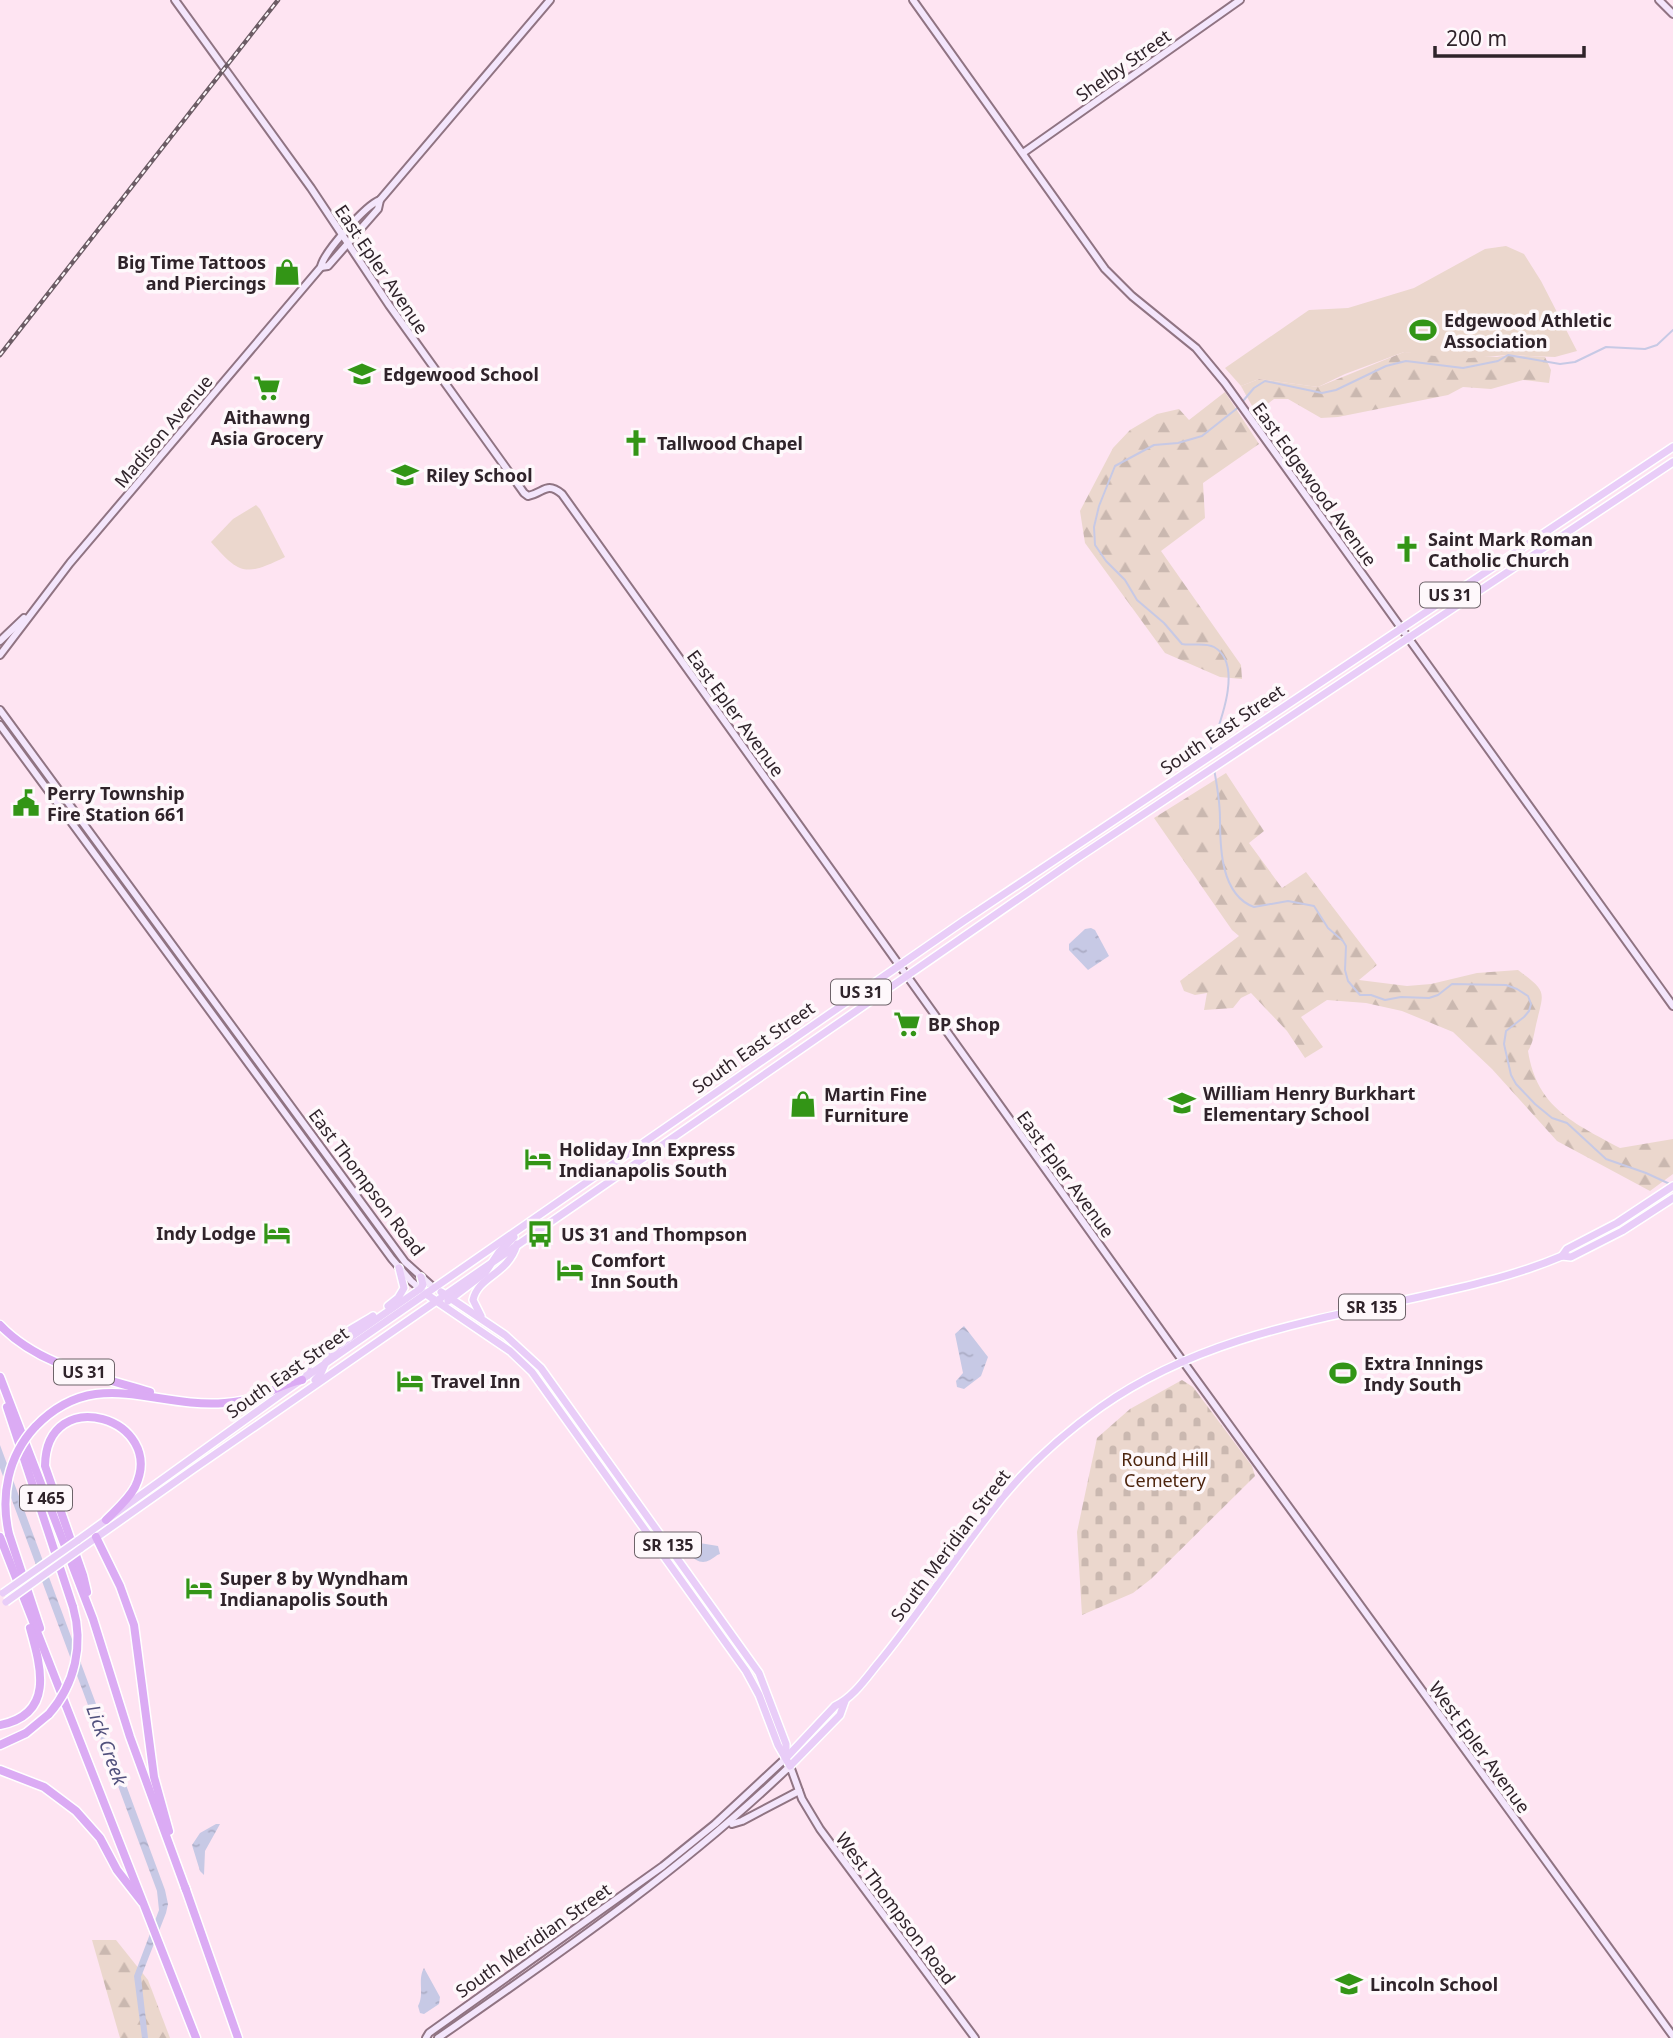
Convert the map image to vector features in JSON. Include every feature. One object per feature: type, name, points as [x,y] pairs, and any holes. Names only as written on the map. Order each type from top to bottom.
[{"type":"highway","name":"US 31","points":[[0,1325],[25,1346],[55,1363],[177,1400],[202,1403],[238,1402],[261,1396],[304,1378]]},
{"type":"highway","name":"I 465","points":[[0,1377],[93,1619],[130,1737],[238,2038]]},
{"type":"highway","points":[[0,1383],[12,1427],[73,1606],[78,1630],[76,1661],[66,1689],[48,1714],[26,1733],[0,1745]]},
{"type":"highway","points":[[41,1643],[40,1628],[9,1534],[5,1503],[9,1472],[21,1446],[35,1427],[58,1408],[92,1394],[117,1392],[177,1400]]},
{"type":"highway","points":[[93,1619],[83,1575],[45,1466],[47,1448],[54,1433],[61,1425],[83,1417],[101,1418],[117,1424],[130,1436],[139,1455],[140,1468],[134,1489],[106,1520]]},
{"type":"highway","points":[[0,1537],[196,2038]]},
{"type":"highway","points":[[96,1537],[120,1586],[134,1625],[154,1777],[186,1890]]},
{"type":"highway","points":[[0,1725],[16,1720],[25,1713],[37,1699],[42,1679],[39,1658],[12,1570]]},
{"type":"highway","points":[[0,1770],[44,1787],[76,1811],[100,1838],[117,1870],[148,1910]]},
{"type":"main road","name":"East Epler Avenue","points":[[175,0],[524,493],[528,496],[534,495],[548,487],[554,487],[562,494],[1265,1474]]},
{"type":"main road","name":"Madison Avenue","points":[[321,267],[328,266],[378,209],[380,200],[550,0]]},
{"type":"main road","name":"East Edgewood Avenue","points":[[913,0],[1112,277],[1196,348],[1234,394],[1673,1006]]},
{"type":"main road","name":"Shelby Street","points":[[1023,153],[1240,0]]},
{"type":"main road","points":[[1659,0],[1673,14]]},
{"type":"main road","name":"Madison Avenue","points":[[0,655],[29,615],[148,470],[321,267],[322,261],[343,235],[371,203],[380,200]]},
{"type":"main road","name":"South East Street","points":[[2,1594],[324,1365],[423,1291],[434,1288],[899,965],[1673,447]]},
{"type":"main road","name":"South East Street","points":[[3,1604],[906,975],[1673,462]]},
{"type":"main road","name":"Madison Avenue","points":[[0,641],[29,615]]},
{"type":"main road","name":"East Thompson Road","points":[[0,709],[405,1262],[434,1288],[517,1344],[541,1368],[747,1656],[769,1696],[786,1744],[786,1758]]},
{"type":"main road","name":"East Thompson Road","points":[[0,725],[399,1268],[436,1301],[510,1351],[539,1380],[746,1671],[759,1695],[799,1791]]},
{"type":"main road","points":[[240,1052],[248,1048]]},
{"type":"main road","name":"South Meridian Street","points":[[1562,1256],[1567,1249],[1617,1223],[1673,1186]]},
{"type":"main road","name":"South Meridian Street","points":[[438,2038],[655,1883],[727,1825],[790,1766],[840,1715],[845,1701],[901,1635],[992,1510],[1030,1467],[1065,1434],[1103,1405],[1182,1360],[1258,1333],[1494,1280],[1562,1256],[1571,1257],[1632,1225],[1671,1199]]},
{"type":"main road","points":[[494,1261],[524,1225]]},
{"type":"main road","points":[[483,1320],[474,1305],[474,1295],[484,1282],[508,1264],[517,1244]]},
{"type":"main road","points":[[304,1378],[308,1364],[316,1355],[398,1298],[404,1284],[399,1268]]},
{"type":"main road","points":[[421,1278],[423,1291]]},
{"type":"main road","points":[[447,1297],[447,1306],[451,1311]]},
{"type":"main road","points":[[294,1399],[319,1377],[324,1365]]},
{"type":"main road","name":"West Epler Avenue","points":[[1265,1474],[1673,2036]]},
{"type":"main road","name":"South Meridian Street","points":[[426,2038],[429,2033],[663,1866],[724,1816],[786,1758],[835,1706],[845,1701]]},
{"type":"main road","name":"South Meridian Street","points":[[727,1825],[742,1821],[799,1791]]},
{"type":"main road","name":"West Thompson Road","points":[[799,1791],[820,1829],[975,2038]]},
{"type":"green space","name":"Edgewood Athletic Association","points":[[1506,246],[1524,254],[1577,351],[1555,357],[1508,355],[1458,359],[1404,352],[1318,387],[1259,379],[1241,386],[1225,368],[1309,310],[1348,308],[1414,288],[1485,249]]},
{"type":"green space","points":[[1404,352],[1545,357],[1551,370],[1549,383],[1523,380],[1491,389],[1463,387],[1448,395],[1321,418],[1288,399],[1274,399],[1256,413],[1241,386],[1259,379],[1318,387]]},
{"type":"green space","points":[[1225,392],[1259,444],[1203,483],[1205,518],[1161,551],[1241,665],[1242,679],[1220,677],[1165,653],[1085,543],[1080,511],[1113,448],[1130,430],[1157,414],[1179,409],[1189,420]]},
{"type":"green space","points":[[256,505],[285,557],[260,568],[244,569],[229,561],[211,542],[233,519]]},
{"type":"green space","points":[[1226,773],[1264,831],[1249,843],[1282,888],[1306,872],[1377,965],[1359,980],[1407,986],[1431,984],[1477,973],[1518,970],[1535,983],[1541,993],[1541,1005],[1528,1051],[1533,1071],[1549,1100],[1573,1121],[1620,1148],[1673,1139],[1673,1174],[1650,1191],[1557,1141],[1492,1069],[1453,1032],[1402,1011],[1366,1003],[1327,1000],[1301,1017],[1323,1047],[1305,1058],[1287,1031],[1251,993],[1241,998],[1233,1008],[1204,1010],[1207,993],[1195,995],[1184,991],[1180,981],[1239,936],[1232,930],[1154,818]]},
{"type":"green space","name":"Round Hill Cemetery","points":[[1182,1380],[1193,1387],[1252,1466],[1255,1476],[1151,1579],[1133,1593],[1082,1615],[1077,1532],[1097,1438],[1130,1409]]},
{"type":"green space","points":[[92,1940],[116,1940],[148,1980],[170,2038],[120,2038]]},
{"type":"water","points":[[1085,929],[1095,930],[1109,956],[1088,970],[1069,950],[1069,944]]},
{"type":"water","points":[[964,1326],[988,1357],[981,1376],[964,1389],[957,1387],[956,1381],[963,1373],[955,1334]]},
{"type":"water","name":"Lick Creek","points":[[0,1445],[165,1890],[168,1904],[166,1913],[141,1977],[148,2038],[142,2038],[134,1976],[159,1910],[157,1891],[0,1468]]},
{"type":"water","points":[[687,1541],[718,1546],[720,1554],[701,1562],[690,1555],[683,1543]]},
{"type":"water","points":[[220,1824],[205,1851],[204,1875],[200,1871],[192,1845],[200,1833]]},
{"type":"water","points":[[424,1968],[440,1997],[439,2004],[424,2014],[420,2013],[418,2006]]},
{"type":"waterway","points":[[1243,401],[1254,388],[1265,381],[1322,393],[1336,390],[1386,366],[1406,361],[1463,368],[1498,361],[1508,355],[1560,364],[1575,362],[1606,347],[1645,349],[1657,345],[1673,330]]},
{"type":"waterway","points":[[1212,753],[1211,748],[1224,710],[1229,680],[1223,655],[1214,647],[1203,644],[1182,644],[1164,623],[1137,600],[1125,580],[1095,545],[1094,527],[1099,506],[1115,466],[1154,445],[1178,443],[1202,436],[1240,406]]},
{"type":"waterway","points":[[1214,769],[1219,800],[1222,856],[1229,882],[1243,901],[1254,907],[1288,901],[1314,906],[1328,928],[1346,946],[1345,970],[1348,981],[1360,995],[1371,995],[1385,1000],[1401,997],[1429,998],[1438,995],[1452,984],[1506,985],[1528,996],[1531,1004],[1529,1011],[1506,1031],[1504,1044],[1511,1075],[1516,1084],[1535,1104],[1552,1118],[1567,1123],[1606,1159],[1672,1185]]},
{"type":"railway","points":[[0,355],[278,0]]},
{"type":"place","name":"Big Time Tattoos and Piercings","points":[[287,272]]},
{"type":"place","name":"Edgewood Athletic Association","points":[[1423,330]]},
{"type":"place","name":"Edgewood School","points":[[362,374]]},
{"type":"place","name":"Aithawng Asia Grocery","points":[[267,388]]},
{"type":"place","name":"Tallwood Chapel","points":[[636,443]]},
{"type":"place","name":"Riley School","points":[[405,475]]},
{"type":"place","name":"Saint Mark Roman Catholic Church","points":[[1407,549]]},
{"type":"place","name":"Perry Township Fire Station 661","points":[[26,803]]},
{"type":"place","name":"BP Shop","points":[[907,1024]]},
{"type":"place","name":"William Henry Burkhart Elementary School","points":[[1182,1103]]},
{"type":"place","name":"Martin Fine Furniture","points":[[803,1104]]},
{"type":"place","name":"Holiday Inn Express Indianapolis South","points":[[538,1159]]},
{"type":"place","name":"Indy Lodge","points":[[277,1233]]},
{"type":"place","name":"US 31 and Thompson","points":[[540,1234]]},
{"type":"place","name":"Comfort Inn South","points":[[570,1270]]},
{"type":"place","name":"Extra Innings Indy South","points":[[1343,1373]]},
{"type":"place","name":"Travel Inn","points":[[410,1381]]},
{"type":"place","name":"Super 8 by Wyndham Indianapolis South","points":[[199,1588]]},
{"type":"place","name":"Lincoln School","points":[[1349,1984]]}]
